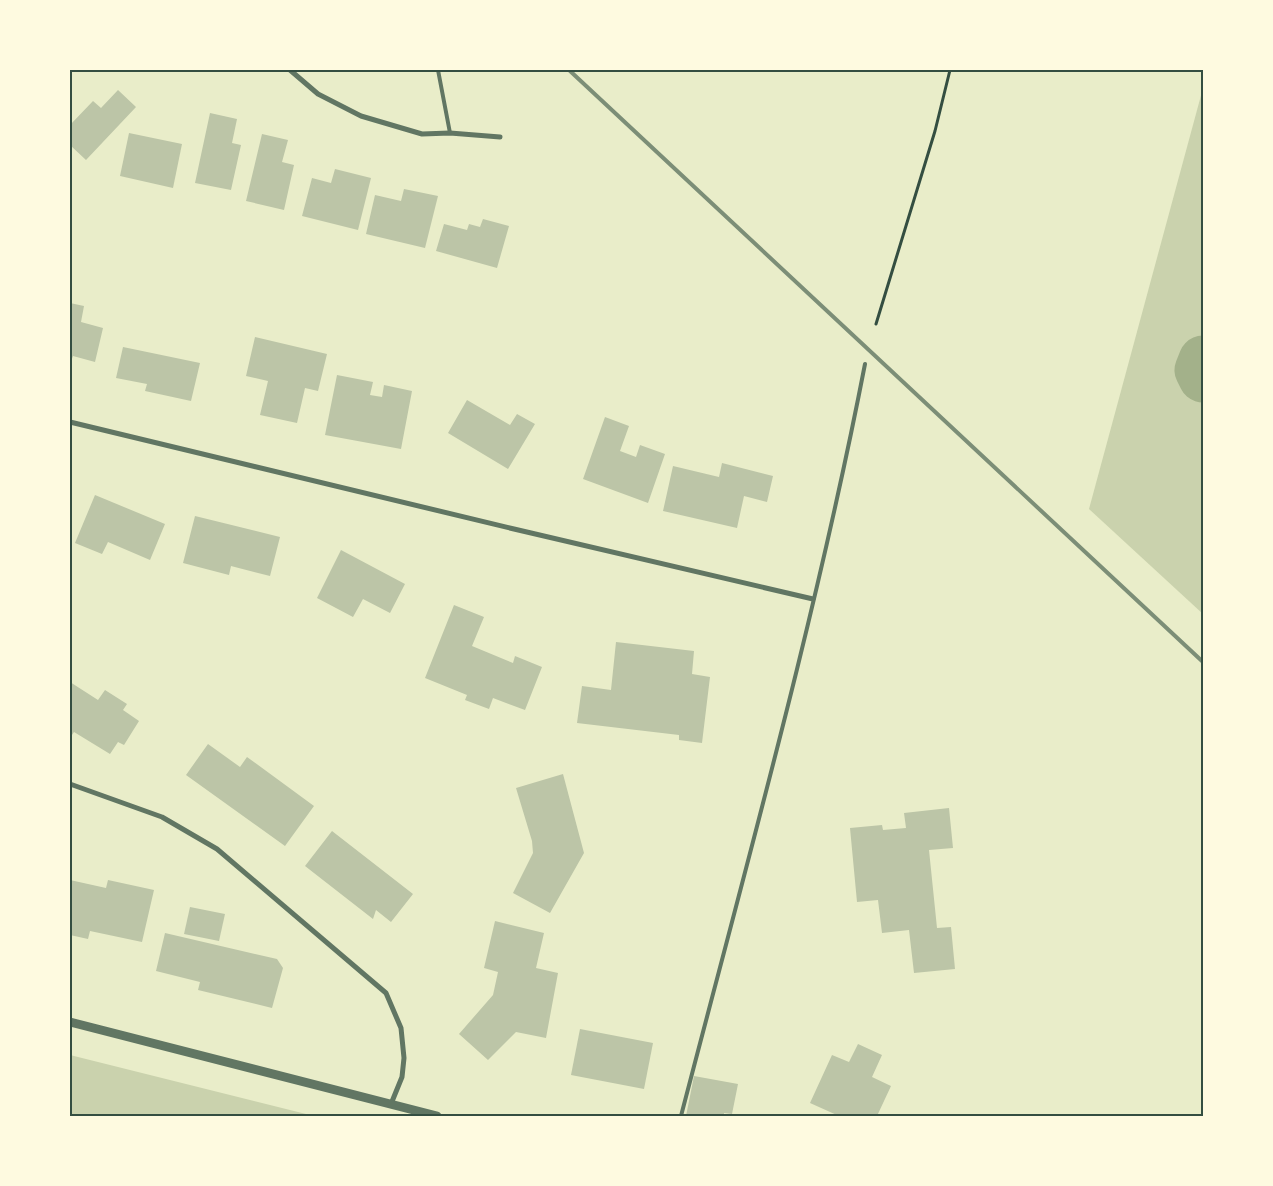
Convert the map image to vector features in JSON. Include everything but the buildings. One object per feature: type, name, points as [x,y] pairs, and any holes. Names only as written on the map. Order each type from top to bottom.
[{"type":"street","points":[[290,70],[318,94],[361,116],[422,134],[450,133],[500,137]]},
{"type":"street","points":[[70,422],[813,599]]},
{"type":"street","points":[[70,784],[162,817],[218,849],[386,993],[401,1028],[404,1058],[402,1077],[391,1104]]},
{"type":"street","points":[[70,1022],[437,1116]]},
{"type":"lane","points":[[438,70],[450,133]]},
{"type":"lane","points":[[681,1116],[805,639],[850,442],[865,364]]},
{"type":"path","points":[[876,324],[935,131],[950,70]]},
{"type":"green space","points":[[1203,88],[1203,614],[1089,509]]},
{"type":"green space","points":[[70,1055],[314,1116],[70,1116]]},
{"type":"waterway","points":[[1203,360],[1199,370],[1203,378]]},
{"type":"railway","points":[[569,70],[1203,662]]}]
